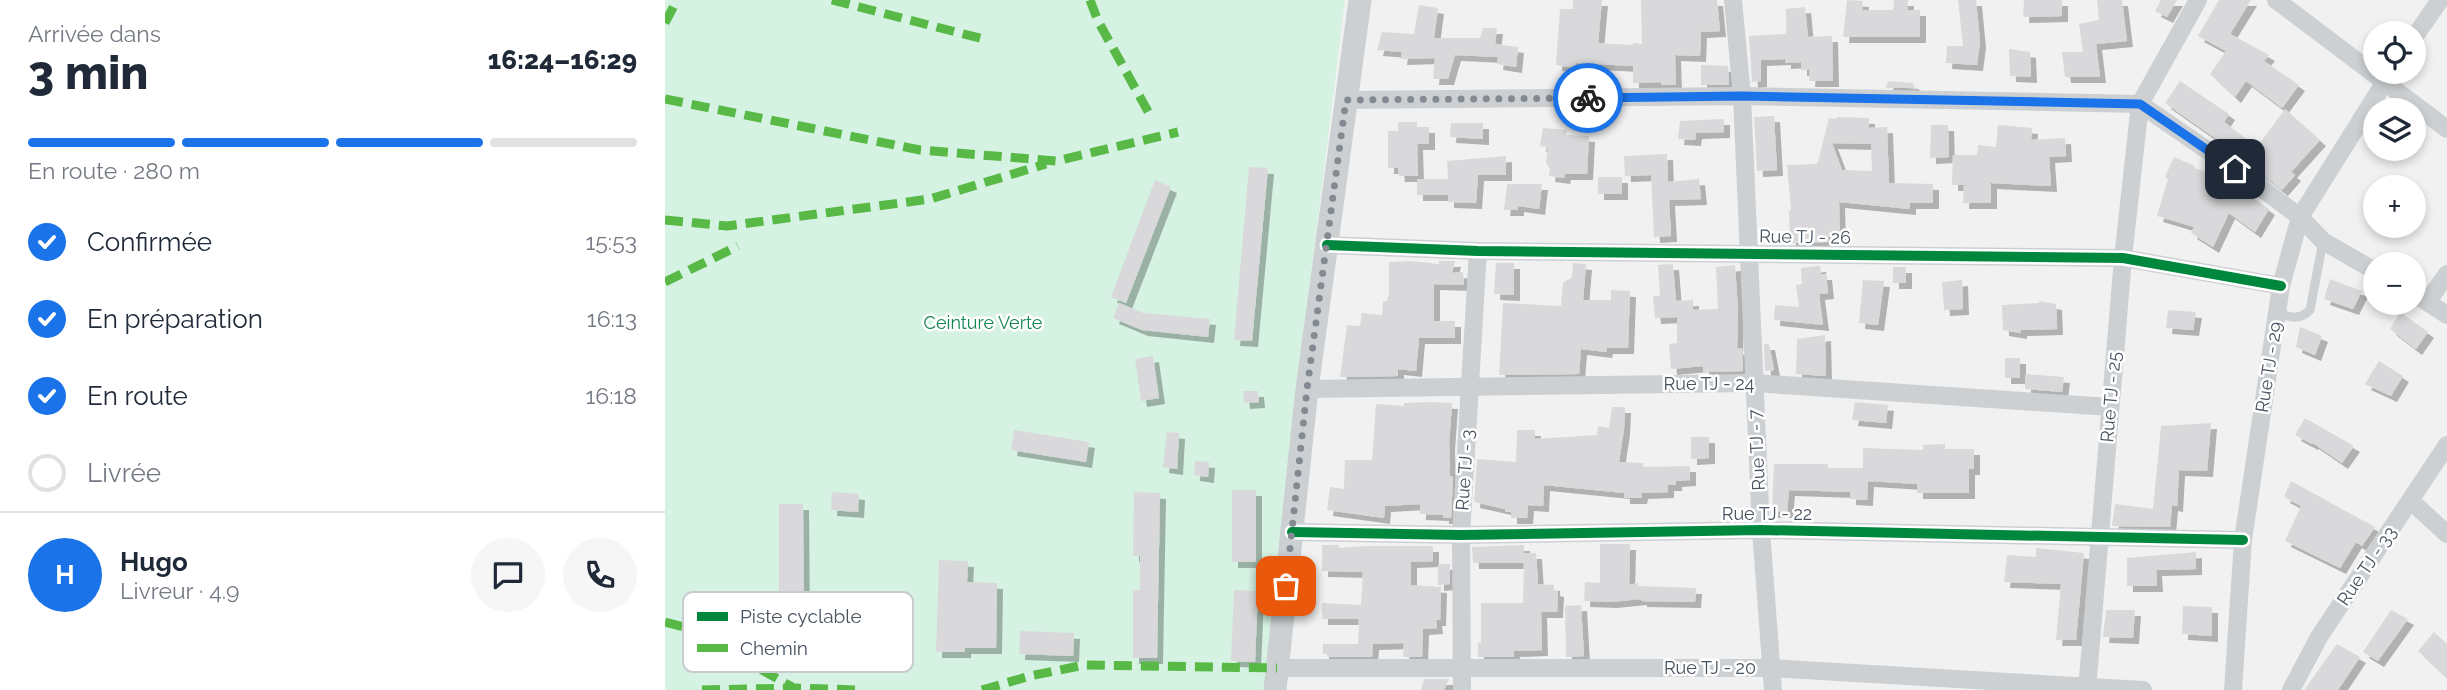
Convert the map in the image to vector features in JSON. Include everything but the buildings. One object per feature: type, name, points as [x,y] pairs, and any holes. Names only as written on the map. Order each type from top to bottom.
[{"type":"street","points":[[1276,679],[1307,389],[1360,0]]},
{"type":"street","name":"Rue TJ - 7","points":[[1733,0],[1742,96],[1761,530],[1773,690]]},
{"type":"street","points":[[2140,104],[2198,0]]},
{"type":"street","points":[[2276,0],[2363,60]]},
{"type":"street","points":[[2425,21],[2440,0]]},
{"type":"street","name":"Rue TJ - 29","points":[[2233,690],[2243,540],[2281,286],[2300,217],[2384,84]]},
{"type":"street","points":[[2396,84],[2447,129]]},
{"type":"street","points":[[1346,100],[1742,96],[2140,104],[2300,217],[2323,241],[2363,264]]},
{"type":"street","name":"Rue TJ - 25","points":[[2088,689],[2123,258],[2140,104]]},
{"type":"street","name":"Rue TJ - 26","points":[[1327,245],[1478,251],[2123,258],[2281,286]]},
{"type":"street","name":"Rue TJ - 3","points":[[1462,690],[1461,535],[1478,251]]},
{"type":"street","points":[[2426,292],[2447,274]]},
{"type":"street","points":[[2426,301],[2447,315]]},
{"type":"street","name":"Rue TJ - 24","points":[[1307,389],[1754,383],[2110,407]]},
{"type":"street","name":"Rue TJ - 33","points":[[2291,690],[2319,637],[2447,445]]},
{"type":"street","points":[[2411,500],[2447,534]]},
{"type":"street","name":"Rue TJ - 22","points":[[1291,532],[1461,535],[1761,530],[2243,540]]},
{"type":"street","name":"Rue TJ - 20","points":[[1276,679],[1461,667],[1771,668],[2088,689],[2143,690]]},
{"type":"lane","points":[[2277,313],[2296,318],[2310,310],[2323,241]]},
{"type":"green space","name":"Ceinture Verte","points":[[665,0],[1345,0],[1299,371],[1266,690],[665,690]]},
{"type":"marked path","points":[[665,23],[677,0]]},
{"type":"marked path","points":[[832,0],[987,40]]},
{"type":"marked path","points":[[1090,0],[1098,21],[1150,115]]},
{"type":"marked path","points":[[665,99],[920,150],[1056,161],[1178,132]]},
{"type":"marked path","points":[[665,220],[727,226],[930,199],[1046,164]]},
{"type":"marked path","points":[[665,282],[738,246]]},
{"type":"marked path","points":[[665,622],[683,627]]},
{"type":"marked path","points":[[982,690],[1030,676],[1084,665],[1277,668]]},
{"type":"marked path","points":[[766,672],[792,687]]},
{"type":"marked path","points":[[702,690],[858,690]]},
{"type":"cycle path","points":[[1327,245],[1478,251],[2123,258],[2281,286]]},
{"type":"cycle path","points":[[1292,532],[1461,535],[1761,530],[2243,540]]},
{"type":"way so far","points":[[1286,586],[1307,389],[1346,100],[1588,98]]},
{"type":"route","points":[[1588,98],[1742,96],[2140,104],[2235,169]]}]
